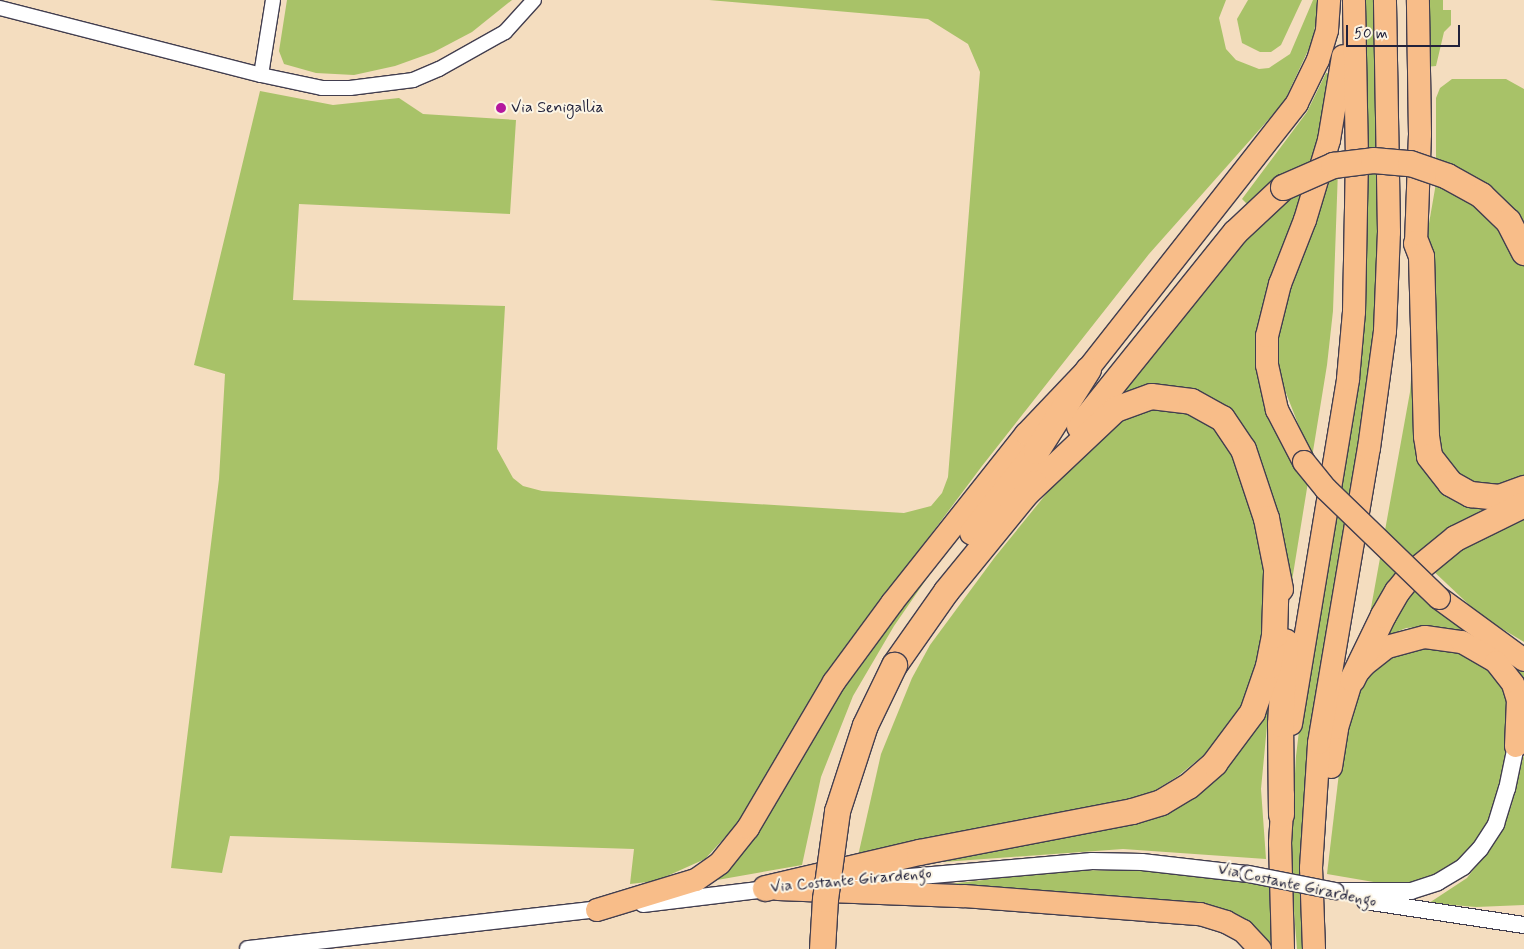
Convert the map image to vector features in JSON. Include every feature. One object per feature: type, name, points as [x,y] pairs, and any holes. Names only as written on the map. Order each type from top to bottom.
[{"type":"highway","points":[[597,910],[696,880],[720,863],[748,828],[784,763],[834,682],[892,603],[1026,434],[1088,369],[1297,104],[1318,60],[1327,30],[1328,0]]},
{"type":"highway","points":[[1347,0],[1342,76],[1329,140],[1305,220],[1280,284],[1267,336],[1267,366],[1278,410],[1304,462],[1326,489],[1439,598],[1524,660]]},
{"type":"highway","points":[[1281,814],[1300,653],[1337,449],[1351,350],[1356,230],[1354,0]]},
{"type":"highway","points":[[1314,949],[1312,838],[1325,694],[1369,448],[1385,331],[1389,232],[1384,0]]},
{"type":"highway","points":[[1403,0],[1419,79]]},
{"type":"highway","points":[[1418,0],[1419,79],[1416,243],[1421,256],[1426,436],[1432,462],[1450,483],[1470,494],[1499,497],[1524,488]]},
{"type":"highway","points":[[894,665],[946,591],[1094,405],[1250,214],[1283,187],[1333,165],[1373,160],[1410,163],[1447,176],[1481,195],[1508,221],[1524,252]]},
{"type":"highway","points":[[822,949],[830,854],[838,811],[864,725],[944,568],[1036,451],[1088,369]]},
{"type":"highway","points":[[1024,495],[1115,409],[1151,396],[1191,401],[1222,418],[1243,449],[1266,518],[1286,628],[1280,724],[1283,949]]},
{"type":"highway","points":[[1312,838],[1329,779],[1337,728],[1352,679],[1388,607],[1411,574],[1455,538],[1524,504]]},
{"type":"highway","points":[[765,888],[919,852],[1132,811],[1162,802],[1188,786],[1214,763],[1252,712],[1268,666],[1274,635],[1276,573]]},
{"type":"highway","points":[[1352,679],[1373,657],[1405,640],[1425,637],[1462,642],[1496,662],[1513,684],[1520,715],[1516,746]]},
{"type":"highway","points":[[765,888],[964,896],[1200,914],[1226,922],[1243,932],[1260,949]]},
{"type":"street","points":[[261,75],[272,0]]},
{"type":"street","points":[[0,8],[261,75],[322,88],[378,86],[413,80],[466,56],[505,32],[534,0]]},
{"type":"street","points":[[1335,891],[1411,891],[1438,882],[1463,867],[1480,849],[1496,824],[1507,789],[1524,712]]},
{"type":"street","name":"Via Costante Girardengo","points":[[248,949],[597,910],[765,888],[1092,861],[1142,862],[1248,874],[1335,891],[1351,898],[1524,926]]},
{"type":"street","name":"Via Costante Girardengo","points":[[1451,914],[1524,914]]},
{"type":"green space","points":[[287,0],[512,0],[472,32],[434,52],[395,66],[354,75],[316,73],[284,64],[279,51]]},
{"type":"green space","points":[[709,0],[1226,0],[1219,18],[1226,49],[1236,60],[1259,69],[1269,68],[1290,54],[1313,0],[1320,0],[1312,42],[1284,102],[1149,254],[982,466],[837,660],[750,810],[705,859],[656,881],[630,884],[634,849],[230,836],[222,873],[171,868],[219,479],[225,374],[194,365],[260,91],[333,105],[399,98],[423,114],[516,120],[510,214],[299,204],[293,300],[505,306],[497,449],[513,478],[523,486],[542,491],[904,513],[931,506],[942,493],[948,477],[980,72],[968,44],[928,19]]},
{"type":"green space","points":[[1248,0],[1302,0],[1281,45],[1271,52],[1260,52],[1242,43],[1237,19]]},
{"type":"green space","points":[[1365,0],[1378,0],[1381,231],[1372,365],[1302,855],[1302,949],[1297,949],[1290,862],[1296,756],[1304,689],[1345,463]]},
{"type":"green space","points":[[1425,0],[1443,0],[1443,10],[1451,10],[1451,25],[1444,32],[1436,66],[1425,67]]},
{"type":"green space","points":[[1326,73],[1334,74],[1329,110],[1303,200],[1270,287],[1263,318],[1261,351],[1265,381],[1272,407],[1295,452],[1302,434],[1279,375],[1279,311],[1285,286],[1325,182],[1335,142],[1339,142],[1333,311],[1327,365],[1290,593],[1277,517],[1253,447],[1236,420],[1213,399],[1192,390],[1164,385],[1141,388],[1120,395],[1119,390],[1260,217],[1242,199],[1307,112]]},
{"type":"green space","points":[[1452,79],[1506,79],[1524,89],[1524,480],[1506,488],[1462,481],[1440,457],[1433,410],[1427,235],[1436,183],[1436,98],[1440,88]]},
{"type":"green space","points":[[1416,317],[1420,442],[1492,504],[1456,525],[1369,619],[1410,392]]},
{"type":"green space","points":[[1145,403],[1206,415],[1245,474],[1265,565],[1265,600],[1260,651],[1242,704],[1205,754],[1178,776],[1154,791],[1122,802],[858,856],[881,754],[912,678],[930,645],[995,557],[1098,430]]},
{"type":"green space","points":[[1524,508],[1524,642],[1481,616],[1429,567]]},
{"type":"green space","points":[[943,555],[894,626],[853,696],[821,777],[802,865],[700,883],[827,706]]},
{"type":"green space","points":[[1415,575],[1524,662],[1524,694],[1452,629],[1431,626],[1406,628],[1379,639]]},
{"type":"green space","points":[[1441,642],[1495,674],[1506,693],[1510,737],[1491,817],[1481,839],[1462,858],[1440,873],[1419,881],[1397,886],[1327,874],[1344,731],[1365,672],[1381,657]]},
{"type":"green space","points":[[1272,673],[1261,789],[1266,859],[1123,849],[943,862],[941,857],[1173,801]]},
{"type":"green space","points":[[1524,754],[1524,905],[1476,907],[1429,903],[1467,878],[1491,846],[1511,807]]},
{"type":"green space","points":[[1070,870],[1158,871],[1237,879],[1269,887],[1272,948],[1248,926],[941,885]]},
{"type":"place","name":"Via Senigallia","points":[[501,108]]}]
